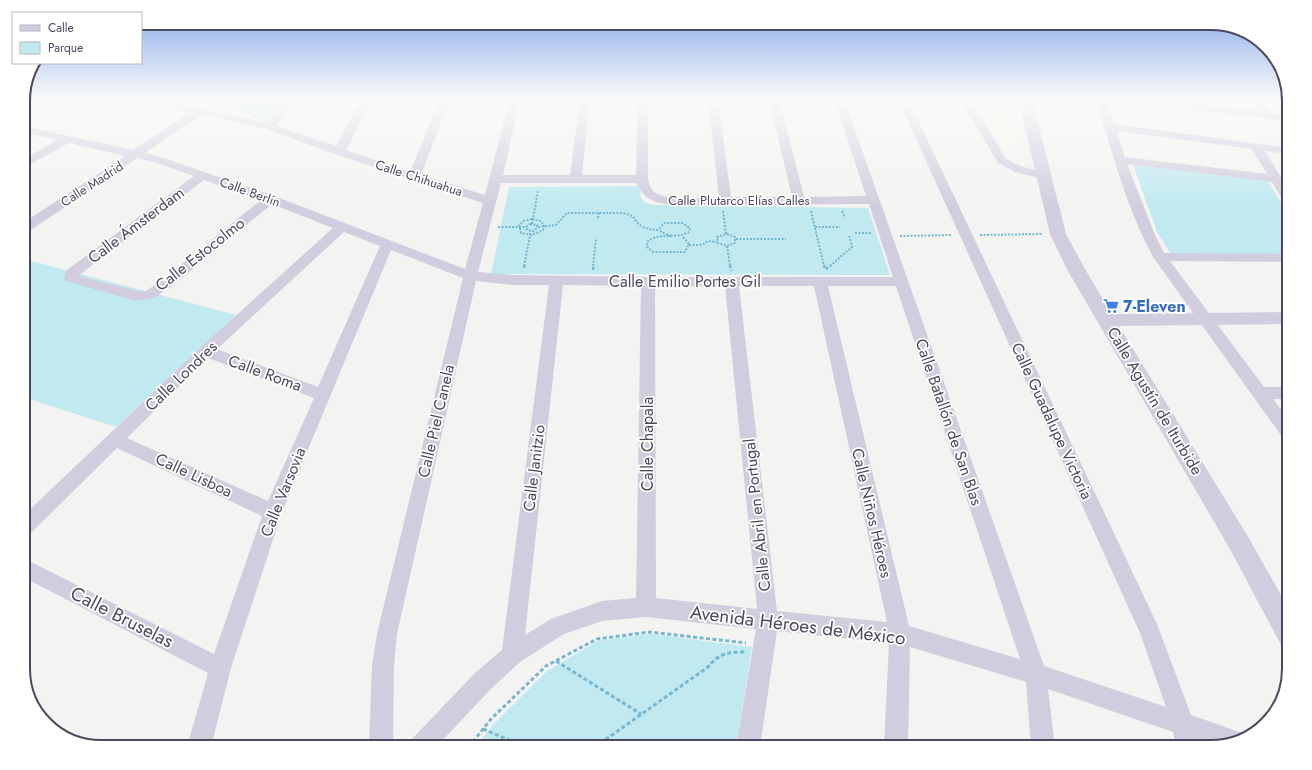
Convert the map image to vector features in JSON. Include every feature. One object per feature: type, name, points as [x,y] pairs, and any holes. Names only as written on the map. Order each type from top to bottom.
[{"type":"street","name":"Calle Berlín","points":[[50,135],[138,154],[203,174],[470,276]]},
{"type":"street","name":"Calle Madrid","points":[[30,224],[165,135]]},
{"type":"street","name":"Calle Chihuahua","points":[[292,135],[414,177],[491,201]]},
{"type":"street","points":[[339,152],[348,135]]},
{"type":"street","points":[[414,177],[431,135]]},
{"type":"street","name":"Calle Piel Canela","points":[[381,740],[383,665],[387,634],[470,276],[491,201],[506,135]]},
{"type":"street","points":[[576,179],[580,135]]},
{"type":"street","points":[[496,179],[642,179],[643,135]]},
{"type":"street","points":[[717,135],[724,203]]},
{"type":"street","points":[[784,135],[804,203]]},
{"type":"street","name":"Calle Batallón de San Blas","points":[[851,135],[1036,674],[1042,740]]},
{"type":"street","name":"Calle Guadalupe Victoria","points":[[920,135],[1150,631],[1183,723],[1187,740]]},
{"type":"street","points":[[986,135],[1002,161],[1019,170],[1042,175]]},
{"type":"street","name":"Calle Agustín de Iturbide","points":[[1033,135],[1058,234],[1077,271],[1240,543],[1282,621]]},
{"type":"street","points":[[1112,135],[1120,160],[1148,235],[1160,257],[1282,424]]},
{"type":"street","points":[[1171,135],[1282,150]]},
{"type":"street","points":[[30,161],[68,139]]},
{"type":"street","points":[[1256,146],[1282,189]]},
{"type":"street","points":[[1120,160],[1276,179]]},
{"type":"street","name":"Calle Ámsterdam","points":[[149,294],[137,296],[74,280],[71,276],[77,269],[203,174]]},
{"type":"street","name":"Calle Plutarco Elías Calles","points":[[642,179],[644,188],[648,194],[664,200],[724,203],[804,203],[873,200]]},
{"type":"street","name":"Calle Estocolmo","points":[[149,294],[167,283],[270,199]]},
{"type":"street","name":"Calle Londres","points":[[30,521],[206,351],[342,227]]},
{"type":"street","name":"Calle Varsovia","points":[[202,740],[220,668],[273,512],[387,244]]},
{"type":"street","points":[[1160,257],[1282,258]]},
{"type":"street","name":"Calle Emilio Portes Gil","points":[[470,276],[505,280],[648,282],[824,275],[900,281]]},
{"type":"street","name":"Calle Niños Héroes","points":[[824,275],[900,634],[896,740]]},
{"type":"street","name":"Calle Abril en Portugal","points":[[732,278],[768,619],[749,740]]},
{"type":"street","name":"Calle Janitzio","points":[[512,655],[557,280]]},
{"type":"street","name":"Calle Chapala","points":[[646,607],[648,282]]},
{"type":"street","points":[[1107,320],[1282,318]]},
{"type":"street","name":"Calle Roma","points":[[206,351],[324,395]]},
{"type":"street","points":[[1259,393],[1282,393]]},
{"type":"street","name":"Calle Lisboa","points":[[115,440],[273,512]]},
{"type":"street","name":"Calle Bruselas","points":[[30,571],[220,668]]},
{"type":"street","name":"Avenida Héroes de México","points":[[427,740],[484,681],[512,655],[558,626],[602,611],[646,607],[900,634],[1036,674],[1226,738]]},
{"type":"path","points":[[532,224],[539,186]]},
{"type":"path","points":[[724,203],[726,234]]},
{"type":"path","points":[[804,203],[815,227],[824,275]]},
{"type":"path","points":[[532,224],[538,227],[544,227],[561,222],[567,213],[627,213],[633,216],[636,223],[641,227],[652,230],[660,230],[664,234],[671,236]]},
{"type":"path","points":[[598,218],[599,213]]},
{"type":"path","points":[[518,227],[524,221],[533,219],[542,222],[544,227]]},
{"type":"path","points":[[497,234],[500,220]]},
{"type":"path","points":[[660,230],[664,223],[685,223],[689,226],[690,231],[682,236],[652,237],[646,242],[647,247],[653,252],[682,253],[686,251],[689,245]]},
{"type":"path","points":[[498,227],[526,227],[532,224]]},
{"type":"path","points":[[518,227],[520,233],[530,235],[541,232],[544,227]]},
{"type":"path","points":[[526,227],[526,229],[531,231]]},
{"type":"path","points":[[523,275],[531,231],[538,227]]},
{"type":"path","points":[[815,227],[840,227]]},
{"type":"path","points":[[855,233],[877,233]]},
{"type":"path","points":[[718,242],[717,237],[726,234],[733,236],[736,239],[786,239]]},
{"type":"path","points":[[824,275],[852,248],[849,234]]},
{"type":"path","points":[[682,236],[688,241],[689,245]]},
{"type":"path","points":[[593,275],[596,239]]},
{"type":"path","points":[[689,245],[702,245],[708,241],[718,242],[727,246],[733,245],[736,239]]},
{"type":"path","points":[[727,246],[732,278]]},
{"type":"path","points":[[474,740],[546,666],[597,639],[650,632],[748,643],[745,660]]},
{"type":"path","points":[[605,740],[708,667],[716,656],[730,652],[746,652]]},
{"type":"path","points":[[556,661],[641,714]]},
{"type":"path","points":[[483,729],[509,740]]},
{"type":"shaded area","points":[[1001,135],[1011,135],[1017,142],[1005,142]]},
{"type":"green space","points":[[1133,164],[1268,181],[1282,204],[1282,255],[1172,255],[1157,232]]},
{"type":"green space","points":[[640,186],[640,194],[642,199],[653,205],[868,208],[890,275],[491,274],[509,187]]},
{"type":"green space","points":[[30,261],[236,315],[116,427],[30,399]]},
{"type":"green space","points":[[650,634],[752,647],[737,740],[481,740],[493,725],[547,671],[598,641]]},
{"type":"place","name":"7-Eleven","points":[[1111,306]]}]
